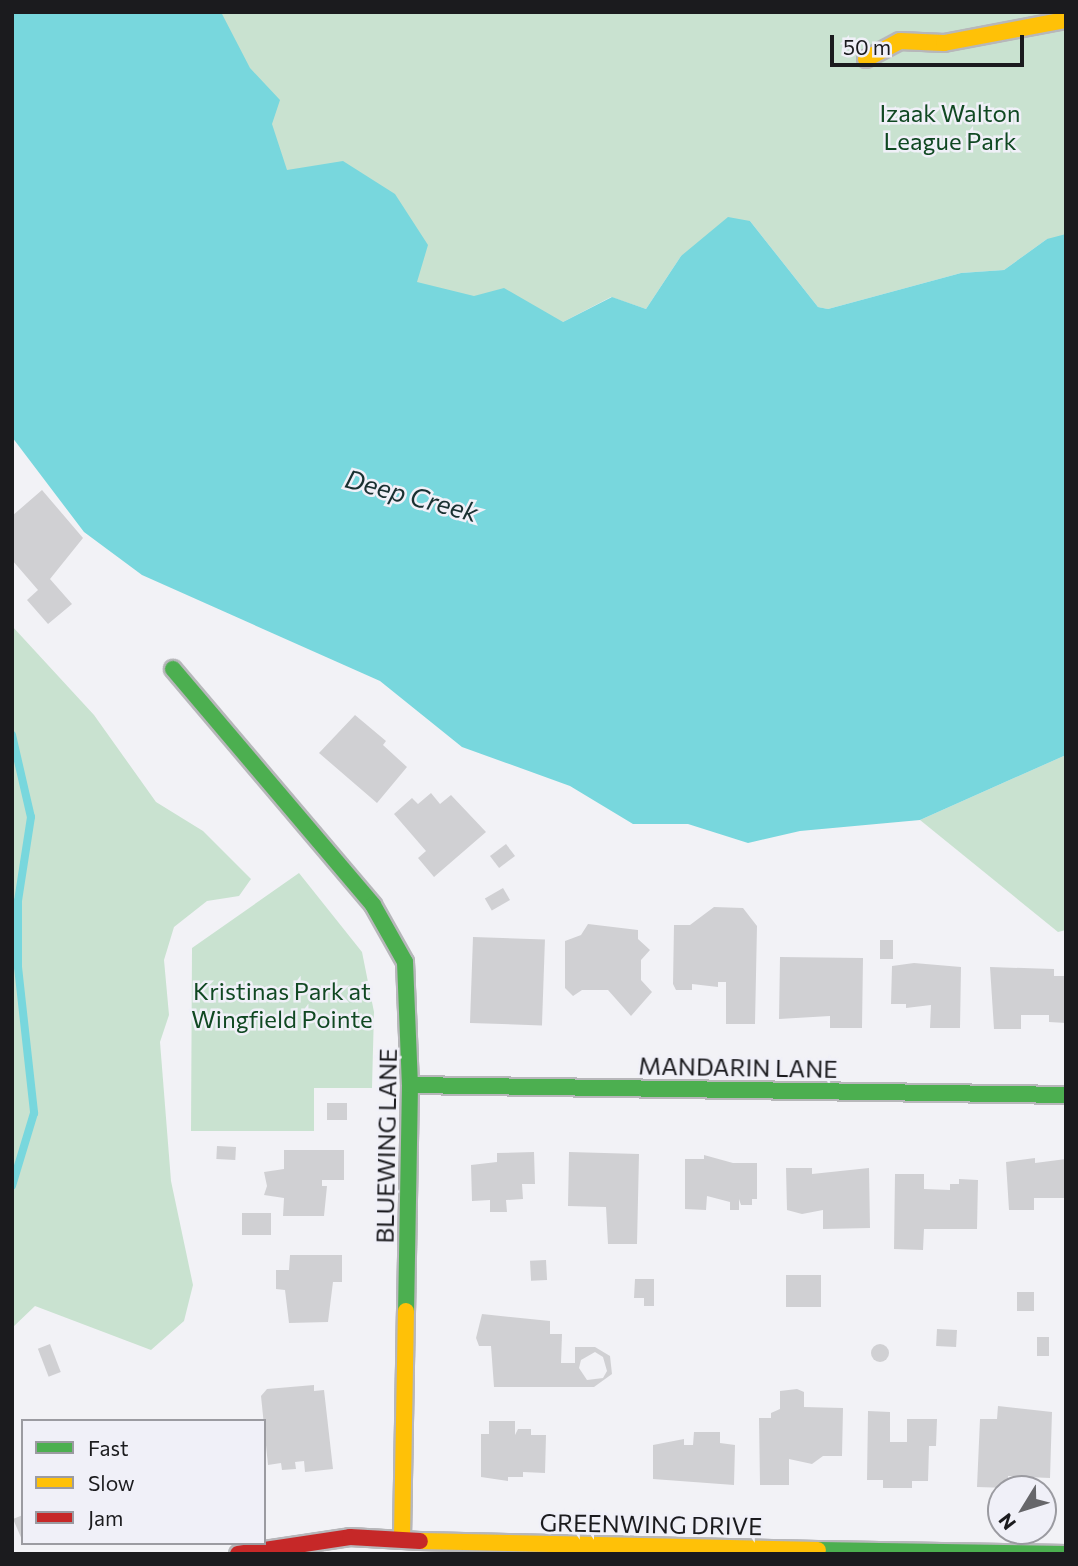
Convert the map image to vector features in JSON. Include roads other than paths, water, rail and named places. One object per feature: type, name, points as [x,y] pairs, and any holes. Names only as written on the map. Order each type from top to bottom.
[{"type":"street","points":[[866,60],[900,41],[944,43],[1066,20]]},
{"type":"street","name":"BLUEWING LANE","points":[[173,669],[373,905],[398,945],[408,980],[410,1085],[402,1537]]},
{"type":"street","name":"MANDARIN LANE","points":[[410,1085],[1066,1095]]},
{"type":"street","name":"GREENWING DRIVE","points":[[238,1554],[326,1538],[402,1537],[496,1545],[1066,1554]]},
{"type":"water","name":"Deep Creek","points":[[12,12],[221,12],[250,68],[280,100],[272,124],[287,170],[343,161],[395,194],[428,245],[417,282],[474,296],[504,288],[563,322],[612,297],[646,309],[681,256],[728,217],[750,221],[818,307],[828,309],[961,273],[1004,270],[1047,239],[1066,234],[1066,755],[920,820],[800,831],[748,843],[688,824],[633,824],[570,786],[462,747],[380,681],[142,575],[84,532],[12,437]]},
{"type":"waterway","points":[[12,735],[31,817],[18,901],[18,967],[34,1113],[12,1186]]},
{"type":"park label","name":"Izaak Walton League Park","points":[[950,127]]},
{"type":"park label","name":"Kristinas Park at Wingfield Pointe","points":[[282,1005]]}]
